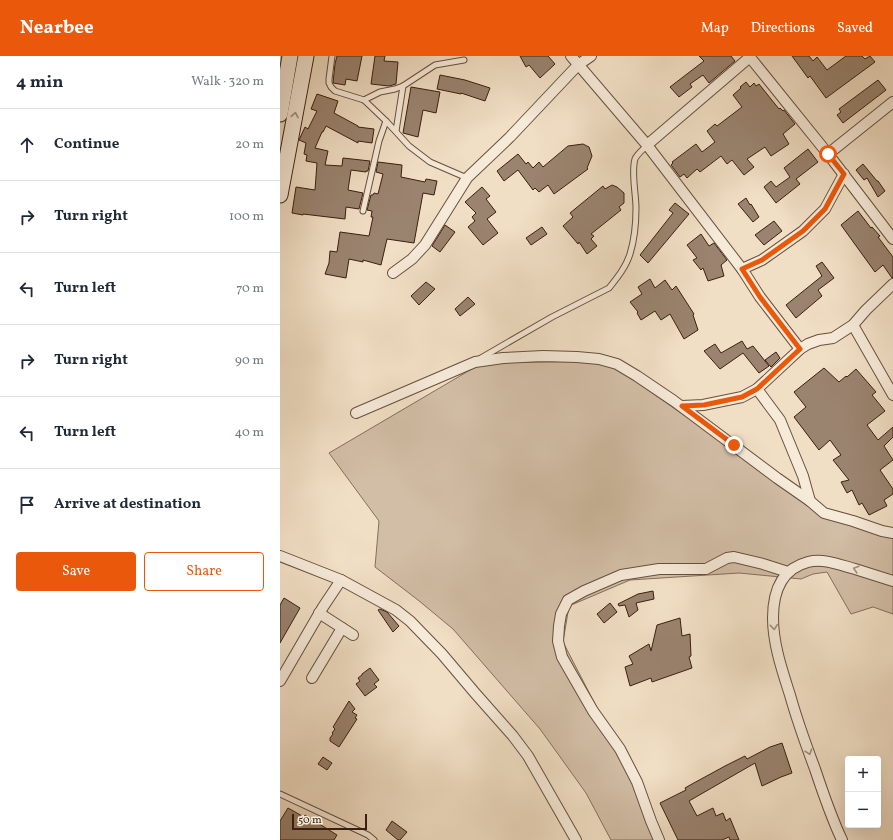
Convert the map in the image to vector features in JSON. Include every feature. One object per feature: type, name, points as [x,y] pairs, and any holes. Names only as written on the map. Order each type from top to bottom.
[{"type":"main road","points":[[280,114],[289,56]]},
{"type":"main road","points":[[280,195],[306,56]]},
{"type":"street","points":[[571,56],[647,145],[742,269],[760,297],[800,349]]},
{"type":"street","points":[[393,273],[412,259],[425,245],[468,178],[510,137],[578,65],[591,56]]},
{"type":"street","points":[[647,145],[749,56],[844,174],[893,239]]},
{"type":"street","points":[[828,154],[893,102]]},
{"type":"street","points":[[742,269],[762,260],[803,231],[825,209],[844,174]]},
{"type":"street","points":[[682,406],[704,405],[742,397],[757,389],[800,349],[818,340],[833,338],[853,325],[893,284]]},
{"type":"street","points":[[853,325],[893,395]]},
{"type":"street","points":[[356,413],[475,362],[503,358],[544,356],[600,359],[617,364],[682,406],[824,513],[893,533]]},
{"type":"street","points":[[757,389],[780,420],[803,476],[810,501]]},
{"type":"street","points":[[280,556],[341,580],[396,610],[410,622],[442,654],[513,736],[528,756],[576,840]]},
{"type":"street","points":[[659,840],[636,782],[620,749],[593,711],[562,656],[558,641],[561,614],[568,600],[584,591],[621,575],[659,569],[690,570],[706,568],[727,558],[734,557],[788,572]]},
{"type":"street","points":[[842,840],[832,820],[797,719],[779,660],[773,618],[774,604],[780,582],[788,572],[798,566],[819,560],[833,562],[893,581]]},
{"type":"street","points":[[280,681],[319,613],[341,580]]},
{"type":"street","points":[[319,613],[353,635]]},
{"type":"street","points":[[312,678],[342,628]]},
{"type":"lane","points":[[332,56],[329,79],[331,87],[336,91],[364,100],[409,146],[430,162],[468,178]]},
{"type":"lane","points":[[364,100],[380,92],[404,86],[435,64],[464,60]]},
{"type":"lane","points":[[396,132],[404,86]]},
{"type":"lane","points":[[363,211],[379,141],[386,121]]},
{"type":"lane","points":[[475,362],[552,317],[609,288],[623,270],[630,254],[635,228],[636,208],[634,168],[636,158],[647,145]]},
{"type":"lane","points":[[280,794],[368,835],[374,840]]},
{"type":"shaded area","points":[[606,361],[829,516],[893,538],[893,614],[873,607],[851,614],[827,572],[813,574],[801,579],[739,573],[630,580],[569,606],[563,642],[645,796],[659,840],[611,840],[586,793],[540,729],[453,629],[375,567],[379,521],[329,453],[482,363]]},
{"type":"building","points":[[337,56],[362,56],[357,81],[346,79],[345,85],[333,83]]},
{"type":"building","points":[[375,56],[385,56],[384,61],[398,62],[396,84],[389,86],[371,84]]},
{"type":"building","points":[[520,56],[548,56],[555,64],[540,78],[529,65],[526,67]]},
{"type":"building","points":[[699,56],[731,56],[735,61],[709,83],[703,75],[690,84],[692,87],[679,97],[670,87],[704,61]]},
{"type":"building","points":[[792,56],[809,56],[813,61],[817,57],[827,70],[846,56],[862,56],[865,59],[870,56],[875,62],[826,98],[810,76],[808,78]]},
{"type":"building","points":[[440,75],[465,80],[490,88],[485,101],[461,93],[437,89]]},
{"type":"building","points":[[878,80],[886,90],[843,123],[837,115],[841,112],[839,109]]},
{"type":"building","points":[[746,82],[750,87],[754,83],[756,86],[759,84],[779,109],[784,110],[795,124],[783,134],[789,144],[771,156],[765,147],[747,159],[754,167],[744,175],[732,160],[727,164],[721,156],[700,172],[697,169],[687,178],[684,174],[680,177],[671,165],[673,163],[672,162],[696,144],[702,152],[715,142],[707,131],[715,124],[717,126],[742,107],[733,95]]},
{"type":"building","points":[[411,87],[440,92],[436,113],[423,110],[418,137],[403,133]]},
{"type":"building","points":[[317,94],[338,101],[334,113],[358,127],[374,129],[372,143],[358,141],[358,143],[326,126],[315,148],[328,151],[325,165],[342,166],[343,158],[370,161],[368,171],[366,172],[351,170],[348,190],[363,193],[359,209],[346,207],[345,219],[292,213],[296,187],[315,190],[317,163],[306,161],[307,155],[304,154],[306,143],[299,140],[305,127],[308,129],[317,111],[311,109]]},
{"type":"building","points":[[583,144],[589,147],[592,156],[587,168],[588,169],[554,194],[548,185],[539,192],[535,188],[533,190],[518,170],[504,181],[497,171],[518,154],[526,164],[528,162],[533,168],[539,162],[543,167],[568,146]]},
{"type":"building","points":[[808,149],[818,162],[796,179],[800,184],[776,203],[764,187],[771,181],[776,187],[790,177],[784,168]]},
{"type":"building","points":[[378,162],[402,165],[401,177],[425,182],[426,179],[437,181],[434,195],[423,193],[414,243],[387,239],[381,265],[363,260],[363,262],[349,259],[346,278],[325,274],[329,263],[330,251],[337,252],[340,232],[369,236],[373,217],[371,217],[372,211],[367,210],[371,195],[374,193],[378,194],[383,174],[376,172]]},
{"type":"building","points":[[863,164],[885,191],[878,197],[867,178],[864,180],[856,170]]},
{"type":"building","points":[[612,185],[624,193],[624,203],[619,207],[621,210],[591,234],[594,236],[591,239],[597,246],[587,254],[579,242],[578,244],[563,226],[573,217],[570,213],[603,186],[605,189]]},
{"type":"building","points":[[482,187],[490,196],[486,199],[496,212],[487,219],[498,233],[483,245],[468,227],[475,221],[472,217],[476,213],[465,202]]},
{"type":"building","points":[[746,198],[759,217],[753,222],[738,204]]},
{"type":"building","points":[[675,203],[689,214],[648,263],[640,255],[673,213],[669,210]]},
{"type":"building","points":[[858,211],[871,228],[872,227],[880,236],[878,237],[893,257],[893,278],[883,265],[875,272],[841,225]]},
{"type":"building","points":[[774,221],[782,231],[764,245],[755,235]]},
{"type":"building","points":[[445,225],[455,232],[440,252],[432,246]]},
{"type":"building","points":[[542,227],[547,234],[531,245],[526,238]]},
{"type":"building","points":[[701,234],[709,246],[714,243],[727,260],[721,265],[724,276],[708,281],[703,268],[701,270],[693,260],[697,258],[687,245]]},
{"type":"building","points":[[822,262],[834,278],[818,290],[822,296],[796,318],[786,305],[822,276],[816,266]]},
{"type":"building","points":[[650,279],[655,288],[665,280],[672,290],[676,286],[694,314],[693,315],[698,330],[684,339],[670,314],[661,320],[655,311],[641,320],[637,313],[638,312],[630,302],[642,294],[638,287]]},
{"type":"building","points":[[426,282],[435,289],[419,305],[411,296]]},
{"type":"building","points":[[468,297],[475,304],[460,316],[455,309]]},
{"type":"building","points":[[742,341],[747,349],[753,346],[769,366],[759,373],[743,353],[720,369],[704,351],[715,344],[721,353]]},
{"type":"building","points":[[776,352],[780,358],[771,367],[765,360]]},
{"type":"building","points":[[824,368],[839,382],[856,369],[876,392],[872,395],[885,411],[867,425],[878,440],[893,427],[893,437],[884,446],[893,460],[880,470],[893,489],[893,494],[884,500],[887,506],[869,515],[862,503],[859,505],[852,490],[847,493],[841,482],[849,480],[833,460],[841,455],[830,440],[819,450],[794,417],[806,407],[794,392]]},
{"type":"building","points":[[653,591],[654,599],[636,603],[638,610],[629,617],[625,605],[619,606],[618,604],[638,594]]},
{"type":"building","points":[[284,598],[300,608],[280,643],[280,605]]},
{"type":"building","points":[[610,603],[617,612],[604,623],[597,614]]},
{"type":"building","points":[[380,609],[387,612],[399,626],[393,632],[378,610]]},
{"type":"building","points":[[680,618],[682,636],[690,634],[691,656],[689,657],[692,668],[652,682],[651,678],[630,686],[625,667],[633,664],[629,656],[649,644],[651,651],[657,625]]},
{"type":"building","points":[[370,668],[379,680],[374,684],[377,687],[365,696],[356,684],[360,681],[358,678]]},
{"type":"building","points":[[349,701],[355,709],[352,712],[357,715],[355,718],[357,719],[339,747],[330,741],[330,738],[335,729],[333,727]]},
{"type":"building","points":[[782,743],[792,773],[762,786],[755,763],[689,801],[697,816],[713,808],[716,816],[723,813],[726,821],[730,818],[739,840],[730,840],[729,837],[722,840],[678,840],[660,803],[686,790],[685,788],[745,756],[747,759],[770,747]]},
{"type":"building","points":[[323,757],[332,763],[327,770],[318,764]]},
{"type":"building","points":[[288,808],[304,817],[305,815],[337,835],[334,840],[280,840],[280,821]]},
{"type":"building","points":[[392,821],[407,832],[400,840],[386,830]]},
{"type":"route","points":[[734,445],[682,406],[704,405],[742,397],[757,389],[800,349],[760,297],[742,269],[762,260],[803,231],[825,209],[844,174],[828,154]]}]
